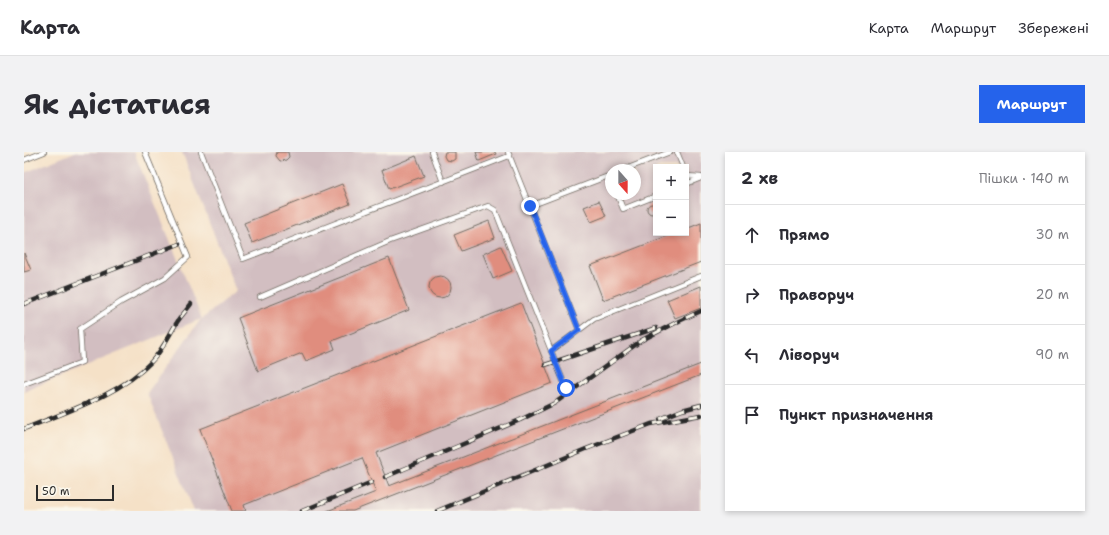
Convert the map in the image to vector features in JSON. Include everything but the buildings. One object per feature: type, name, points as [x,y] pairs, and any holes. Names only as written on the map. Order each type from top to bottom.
[{"type":"lane","points":[[24,160],[44,152]]},
{"type":"lane","points":[[24,384],[82,362],[80,329],[121,302],[165,278],[188,257],[145,152]]},
{"type":"lane","points":[[201,152],[243,259],[443,182],[509,154],[579,330]]},
{"type":"lane","points":[[432,152],[443,182]]},
{"type":"lane","points":[[639,164],[670,152]]},
{"type":"lane","points":[[677,152],[682,164]]},
{"type":"lane","points":[[689,176],[701,178]]},
{"type":"lane","points":[[689,183],[701,178]]},
{"type":"lane","points":[[530,206],[605,179]]},
{"type":"lane","points":[[619,200],[623,209],[653,197]]},
{"type":"lane","points":[[260,297],[390,241],[488,206],[495,210],[566,388]]},
{"type":"lane","points":[[551,351],[594,319],[701,276]]},
{"type":"shaded area","points":[[75,152],[134,152],[202,319],[236,291],[182,152],[701,152],[701,511],[194,511],[147,393],[201,319],[24,391],[24,173]]},
{"type":"railway","points":[[24,304],[179,244]]},
{"type":"railway","points":[[24,429],[91,402],[124,384],[138,374],[151,362],[165,344],[178,321],[191,304]]},
{"type":"railway","points":[[385,477],[520,420],[555,403],[642,340],[701,311]]},
{"type":"railway","points":[[545,365],[656,328]]},
{"type":"railway","points":[[660,419],[682,410],[701,405]]},
{"type":"railway","points":[[437,511],[586,449],[651,424],[701,415]]},
{"type":"railway","points":[[302,511],[372,482]]},
{"type":"route","points":[[530,206],[579,330],[551,351],[566,388]]}]
